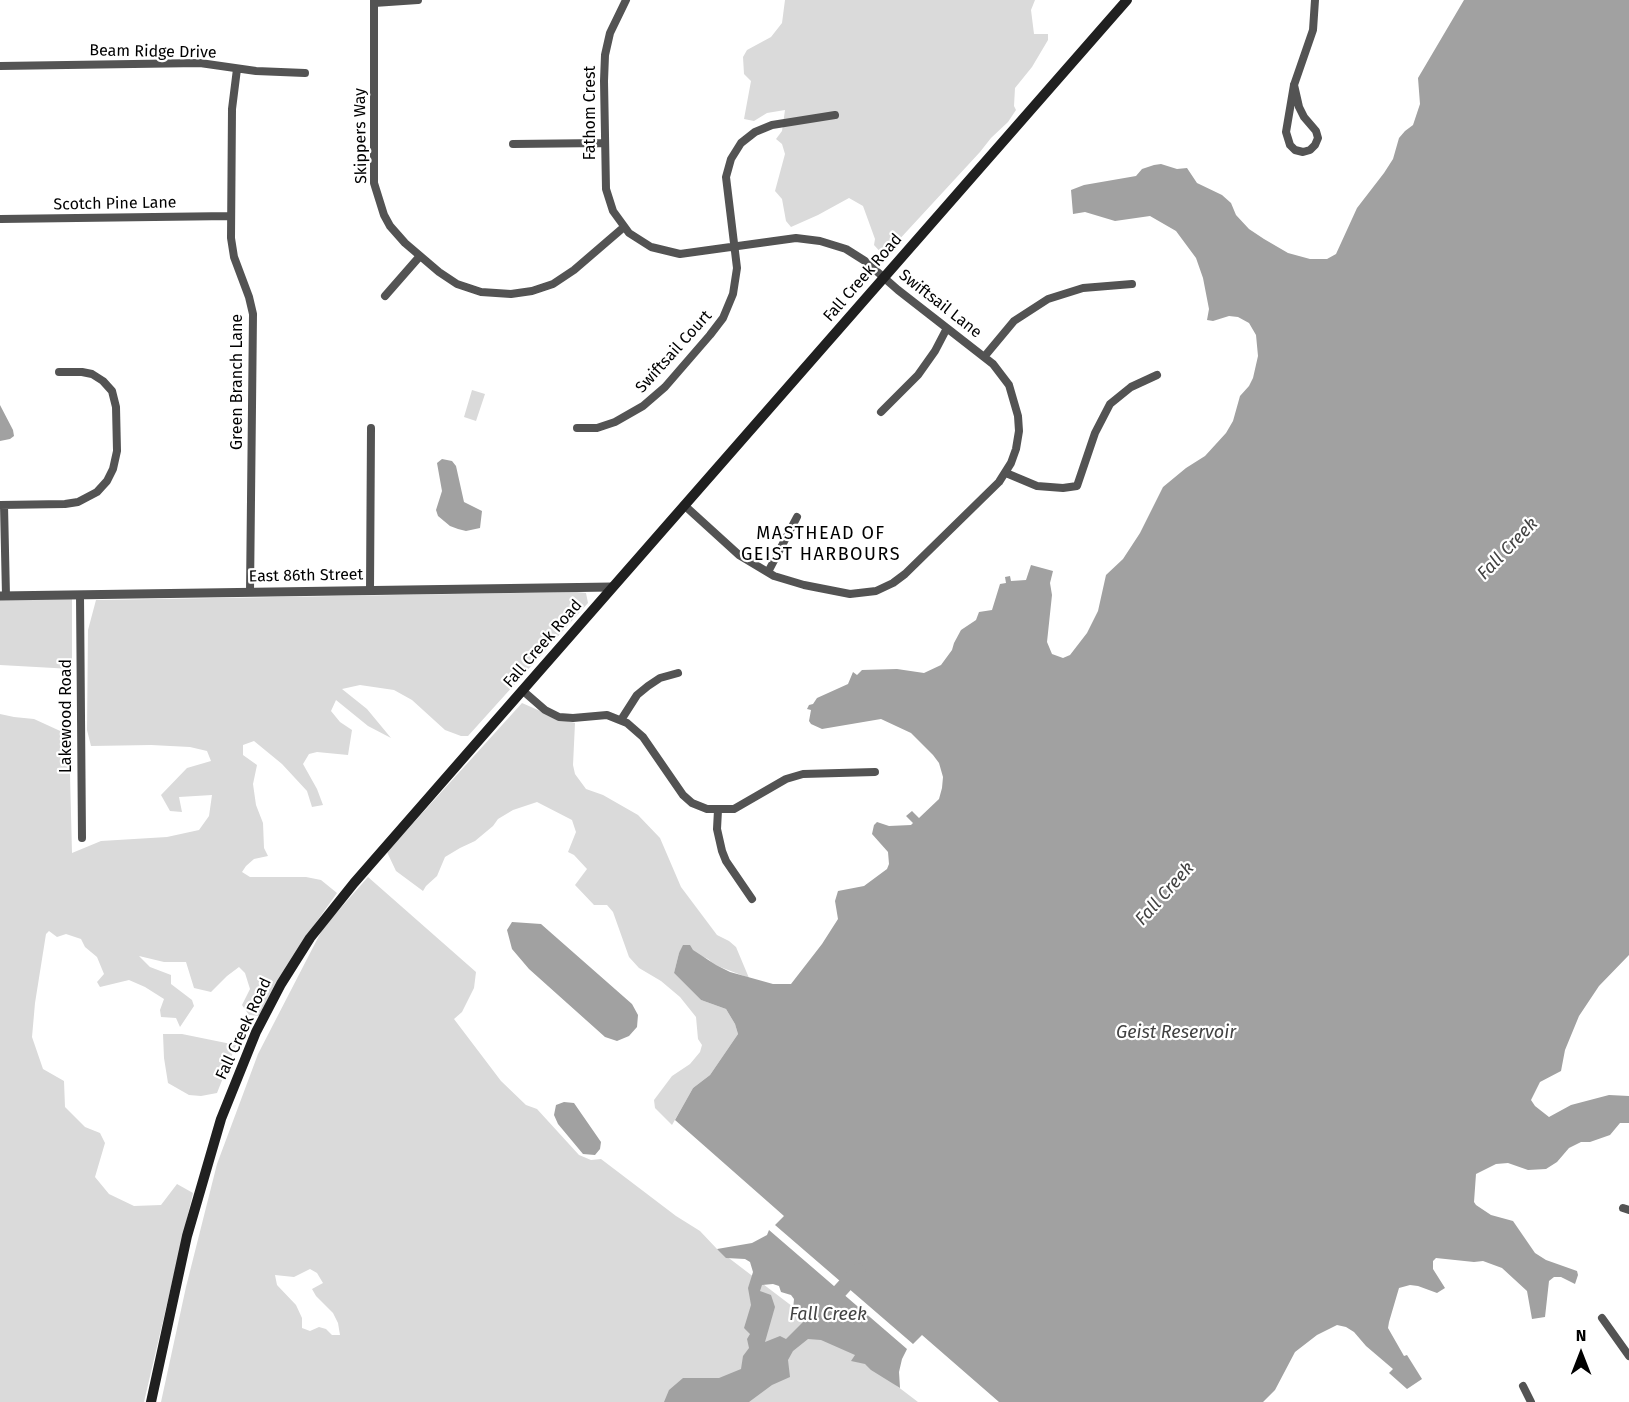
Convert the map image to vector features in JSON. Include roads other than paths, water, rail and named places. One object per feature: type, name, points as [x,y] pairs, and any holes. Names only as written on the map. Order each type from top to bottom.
[{"type":"main road","name":"Fall Creek Road","points":[[151,1402],[188,1236],[212,1148],[236,1077],[267,1010],[310,938],[354,883],[522,690],[1127,0]]},
{"type":"street","points":[[374,2],[398,3],[418,0]]},
{"type":"street","name":"Fathom Crest","points":[[624,226],[613,211],[607,192],[604,143],[605,55],[614,23],[626,0]]},
{"type":"street","points":[[1294,85],[1299,107],[1316,131],[1318,138],[1310,150],[1303,152],[1295,150],[1290,145],[1286,132],[1294,85],[1313,30],[1316,15],[1315,0]]},
{"type":"street","name":"Skippers Way","points":[[374,2],[375,186],[381,208],[390,226],[420,256],[457,284],[481,292],[511,294],[532,291],[553,284],[574,270],[624,226]]},
{"type":"street","name":"Beam Ridge Drive","points":[[0,66],[189,63],[237,69],[305,73]]},
{"type":"street","name":"Green Branch Lane","points":[[237,69],[232,109],[231,216],[232,250],[249,297],[252,314],[250,592]]},
{"type":"street","name":"Swiftsail Court","points":[[577,428],[597,428],[615,422],[643,406],[660,392],[723,318],[733,294],[737,268],[726,177],[730,163],[741,143],[755,132],[772,125],[835,115]]},
{"type":"street","points":[[513,144],[604,143]]},
{"type":"street","name":"Scotch Pine Lane","points":[[0,219],[231,216]]},
{"type":"street","name":"Swiftsail Lane","points":[[624,226],[641,242],[665,252],[684,254],[787,238],[820,241],[839,246],[859,256],[998,370],[1008,385],[1018,413],[1018,442],[1006,473],[994,488],[904,574],[879,590],[850,594],[789,582],[757,568],[739,555],[684,505]]},
{"type":"street","points":[[385,296],[420,256]]},
{"type":"street","points":[[984,357],[1014,321],[1048,299],[1080,289],[1132,284]]},
{"type":"street","points":[[881,412],[918,375],[947,328]]},
{"type":"street","points":[[3,596],[2,505],[78,502],[97,492],[113,469],[117,451],[116,407],[112,391],[104,381],[87,372],[59,372]]},
{"type":"street","points":[[1006,473],[1036,486],[1063,488],[1077,486],[1095,433],[1110,404],[1131,387],[1157,375]]},
{"type":"street","points":[[370,590],[371,428]]},
{"type":"street","points":[[768,572],[797,517]]},
{"type":"street","name":"East 86th Street","points":[[3,596],[612,587]]},
{"type":"street","name":"Lakewood Road","points":[[80,594],[82,838]]},
{"type":"street","points":[[621,720],[637,695],[660,678],[678,673]]},
{"type":"street","points":[[522,690],[542,708],[559,717],[607,715],[632,726],[643,737],[683,795],[703,808],[718,810],[743,805],[786,779],[803,774],[875,772]]},
{"type":"street","points":[[718,810],[717,829],[722,851],[726,861],[752,899]]},
{"type":"street","points":[[1602,1318],[1629,1356]]},
{"type":"street","points":[[1523,1386],[1530,1402]]},
{"type":"water","name":"Geist Reservoir","points":[[1464,0],[1629,0],[1629,955],[1599,986],[1579,1016],[1565,1050],[1561,1071],[1540,1082],[1531,1100],[1549,1117],[1571,1105],[1609,1095],[1629,1096],[1629,1123],[1620,1123],[1610,1135],[1590,1142],[1581,1142],[1569,1148],[1557,1162],[1546,1169],[1528,1170],[1508,1163],[1496,1164],[1476,1174],[1474,1202],[1476,1205],[1491,1215],[1513,1221],[1535,1253],[1546,1260],[1577,1271],[1578,1275],[1575,1284],[1561,1277],[1554,1277],[1549,1281],[1545,1317],[1532,1319],[1527,1291],[1502,1268],[1483,1261],[1436,1258],[1433,1261],[1433,1269],[1445,1288],[1437,1293],[1418,1286],[1410,1285],[1399,1288],[1389,1322],[1388,1328],[1404,1356],[1407,1355],[1422,1379],[1407,1389],[1389,1373],[1393,1369],[1366,1346],[1354,1332],[1337,1325],[1317,1335],[1295,1352],[1275,1390],[1263,1402],[999,1402],[922,1335],[913,1344],[775,1225],[784,1216],[675,1120],[693,1088],[710,1075],[738,1034],[726,1009],[701,1000],[674,973],[679,953],[683,945],[690,945],[693,950],[730,972],[773,984],[791,984],[838,919],[835,901],[838,891],[864,886],[887,869],[888,852],[872,834],[874,825],[877,822],[889,826],[911,825],[913,823],[906,816],[912,811],[919,818],[939,799],[943,777],[939,763],[911,733],[881,719],[822,729],[809,721],[811,710],[807,709],[809,705],[813,704],[817,698],[848,684],[853,672],[857,675],[862,670],[897,669],[924,673],[941,665],[952,650],[961,630],[976,620],[979,612],[992,610],[1000,584],[1006,583],[1005,577],[1010,576],[1011,581],[1026,580],[1031,565],[1053,571],[1050,583],[1052,595],[1047,642],[1052,654],[1063,658],[1070,655],[1087,633],[1098,611],[1106,575],[1123,559],[1140,533],[1163,487],[1205,456],[1226,433],[1233,421],[1240,396],[1253,378],[1258,356],[1256,335],[1249,323],[1238,317],[1229,316],[1213,321],[1207,320],[1209,309],[1203,278],[1196,258],[1176,231],[1150,216],[1115,221],[1085,212],[1073,214],[1071,190],[1084,185],[1136,176],[1142,169],[1154,165],[1161,164],[1177,169],[1187,168],[1197,183],[1222,195],[1231,203],[1236,215],[1249,229],[1264,239],[1288,253],[1310,259],[1327,259],[1336,254],[1357,208],[1393,159],[1399,138],[1413,125],[1420,104],[1418,78]]},
{"type":"water","points":[[0,405],[14,436],[0,441]]},
{"type":"water","points":[[442,459],[452,461],[456,466],[464,502],[482,511],[480,528],[466,531],[458,529],[450,526],[438,516],[436,510],[442,491],[437,463]]},
{"type":"water","points":[[512,922],[541,924],[632,1004],[638,1015],[637,1027],[629,1036],[617,1041],[605,1037],[529,969],[512,949],[507,930]]},
{"type":"water","points":[[564,1102],[574,1103],[601,1142],[600,1149],[595,1155],[583,1154],[558,1124],[554,1115],[556,1105]]},
{"type":"water","name":"Fall Creek","points":[[769,1230],[907,1349],[899,1372],[900,1388],[865,1364],[851,1361],[855,1355],[821,1340],[808,1339],[793,1351],[788,1360],[790,1377],[772,1385],[749,1402],[664,1402],[669,1390],[683,1378],[719,1378],[741,1369],[743,1356],[749,1348],[747,1339],[750,1334],[744,1328],[751,1305],[748,1288],[753,1272],[750,1262],[745,1259],[726,1258],[717,1249],[752,1243],[767,1235]],"holes":[[[762,1285],[779,1286],[781,1292],[791,1295],[794,1299],[793,1310],[801,1316],[803,1322],[786,1339],[780,1336],[765,1342],[775,1307],[771,1295],[760,1291]]]},
{"type":"waterway","name":"Fall Creek","points":[[826,1306],[858,1271]]},
{"type":"district","name":"MASTHEAD OF GEIST HARBOURS","points":[[821,544]]}]
